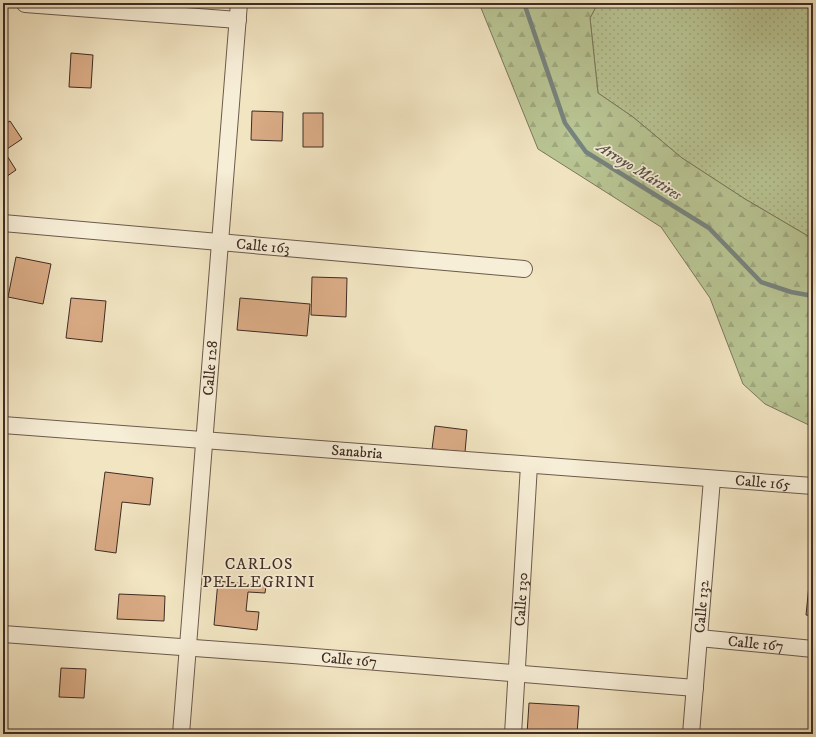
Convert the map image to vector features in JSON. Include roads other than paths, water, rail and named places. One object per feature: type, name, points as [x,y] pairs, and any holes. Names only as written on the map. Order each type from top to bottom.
[{"type":"street","name":"Calle 128","points":[[181,734],[239,3]]},
{"type":"street","points":[[25,4],[238,20]]},
{"type":"street","name":"Calle 163","points":[[3,223],[524,269]]},
{"type":"street","name":"Sanabria","points":[[3,425],[712,479]]},
{"type":"street","name":"Calle 130","points":[[513,734],[529,465]]},
{"type":"street","name":"Calle 165","points":[[712,479],[813,486]]},
{"type":"street","name":"Calle 132","points":[[691,734],[712,479]]},
{"type":"street","name":"Calle 167","points":[[3,634],[517,672],[695,688]]},
{"type":"street","name":"Calle 167","points":[[699,638],[813,649]]},
{"type":"waterway","name":"Arroyo Mártires","points":[[524,3],[565,123],[586,152],[709,228],[761,282],[791,292],[813,296]]},
{"type":"district","name":"CARLOS PELLEGRINI","points":[[259,572]]}]
